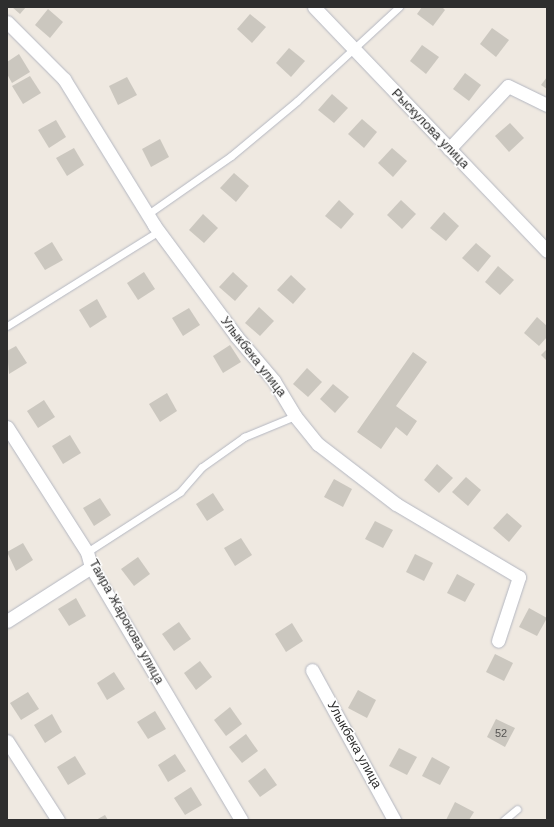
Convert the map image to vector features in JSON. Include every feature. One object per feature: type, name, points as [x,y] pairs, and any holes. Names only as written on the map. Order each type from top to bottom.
[{"type":"street","name":"Рыскулова улица","points":[[314,7],[547,251]]},
{"type":"street","name":"Улыкбека улица","points":[[7,22],[64,79],[158,231],[236,336],[274,381],[295,416],[318,444],[396,504],[519,577],[498,641]]},
{"type":"street","points":[[449,149],[508,86],[547,105]]},
{"type":"street","name":"Таира Жарокова улица","points":[[7,427],[87,552],[92,567],[241,820]]},
{"type":"street","points":[[7,621],[92,567]]},
{"type":"street","name":"Улыкбека улица","points":[[312,670],[394,820]]},
{"type":"street","points":[[7,741],[58,820]]},
{"type":"lane","points":[[148,214],[231,156],[354,49],[399,7]]},
{"type":"lane","points":[[7,326],[158,231]]},
{"type":"lane","points":[[87,552],[180,492],[202,467],[244,437],[295,416]]},
{"type":"lane","points":[[504,820],[517,808]]},
{"type":"building","points":[[12,7],[26,7],[20,14]]},
{"type":"building","points":[[422,7],[442,7],[445,10],[433,26],[417,14]]},
{"type":"building","points":[[48,9],[63,22],[50,38],[35,25]]},
{"type":"building","points":[[250,14],[266,27],[252,43],[237,29]]},
{"type":"building","points":[[492,28],[509,40],[496,57],[480,44]]},
{"type":"building","points":[[422,45],[439,57],[426,74],[410,61]]},
{"type":"building","points":[[289,48],[305,61],[291,77],[276,63]]},
{"type":"building","points":[[19,54],[30,72],[12,83],[7,74],[7,62]]},
{"type":"building","points":[[465,73],[481,85],[469,101],[453,89]]},
{"type":"building","points":[[30,76],[41,93],[23,104],[12,86]]},
{"type":"building","points":[[127,77],[137,95],[118,105],[109,86]]},
{"type":"building","points":[[547,77],[547,89],[541,85]]},
{"type":"building","points":[[332,94],[348,108],[334,123],[318,110]]},
{"type":"building","points":[[362,119],[377,132],[364,148],[348,134]]},
{"type":"building","points":[[56,120],[66,137],[49,148],[38,130]]},
{"type":"building","points":[[510,123],[524,138],[509,152],[495,136]]},
{"type":"building","points":[[160,139],[169,157],[151,167],[142,149]]},
{"type":"building","points":[[74,148],[84,165],[67,176],[56,158]]},
{"type":"building","points":[[392,148],[407,161],[393,177],[378,163]]},
{"type":"building","points":[[234,173],[249,186],[236,202],[220,188]]},
{"type":"building","points":[[339,200],[354,214],[341,229],[325,216]]},
{"type":"building","points":[[401,200],[416,214],[402,229],[387,215]]},
{"type":"building","points":[[444,212],[459,226],[446,241],[430,228]]},
{"type":"building","points":[[203,214],[218,228],[204,243],[189,230]]},
{"type":"building","points":[[52,242],[63,260],[45,270],[34,253]]},
{"type":"building","points":[[476,243],[491,256],[478,272],[462,258]]},
{"type":"building","points":[[498,266],[514,280],[500,295],[485,282]]},
{"type":"building","points":[[144,272],[155,289],[138,300],[127,283]]},
{"type":"building","points":[[233,272],[248,286],[235,301],[219,287]]},
{"type":"building","points":[[291,275],[306,289],[293,304],[277,290]]},
{"type":"building","points":[[97,299],[107,317],[90,328],[79,310]]},
{"type":"building","points":[[259,307],[274,321],[260,336],[245,323]]},
{"type":"building","points":[[189,308],[200,325],[183,336],[172,318]]},
{"type":"building","points":[[537,317],[547,326],[547,337],[539,346],[524,333]]},
{"type":"building","points":[[230,345],[241,362],[223,373],[213,356]]},
{"type":"building","points":[[16,346],[27,363],[9,374],[7,351]]},
{"type":"building","points":[[547,349],[547,361],[541,355]]},
{"type":"building","points":[[413,352],[427,362],[396,406],[417,421],[407,436],[396,427],[381,449],[357,432]]},
{"type":"building","points":[[307,368],[322,382],[308,397],[293,384]]},
{"type":"building","points":[[333,384],[349,397],[335,413],[320,399]]},
{"type":"building","points":[[167,393],[177,411],[160,422],[149,404]]},
{"type":"building","points":[[44,400],[55,417],[38,428],[27,411]]},
{"type":"building","points":[[70,435],[81,453],[63,464],[52,446]]},
{"type":"building","points":[[437,464],[453,478],[439,493],[424,480]]},
{"type":"building","points":[[466,477],[481,490],[468,506],[452,492]]},
{"type":"building","points":[[334,479],[352,489],[343,507],[324,497]]},
{"type":"building","points":[[213,493],[224,510],[207,521],[196,504]]},
{"type":"building","points":[[100,498],[111,515],[94,526],[83,508]]},
{"type":"building","points":[[507,513],[522,526],[509,542],[493,528]]},
{"type":"building","points":[[375,521],[393,530],[383,548],[365,539]]},
{"type":"building","points":[[241,538],[252,555],[235,566],[224,548]]},
{"type":"building","points":[[23,543],[33,560],[16,571],[7,552]]},
{"type":"building","points":[[415,554],[433,563],[424,581],[406,572]]},
{"type":"building","points":[[138,557],[150,574],[134,586],[121,569]]},
{"type":"building","points":[[457,574],[475,584],[465,602],[447,593]]},
{"type":"building","points":[[76,598],[86,616],[69,626],[58,609]]},
{"type":"building","points":[[529,608],[547,618],[537,636],[519,627]]},
{"type":"building","points":[[179,622],[191,639],[174,651],[162,634]]},
{"type":"building","points":[[292,623],[303,641],[286,652],[275,634]]},
{"type":"building","points":[[495,654],[513,663],[504,681],[486,672]]},
{"type":"building","points":[[200,661],[212,677],[196,690],[184,673]]},
{"type":"building","points":[[114,672],[125,689],[107,700],[97,683]]},
{"type":"building","points":[[358,690],[376,700],[367,718],[348,708]]},
{"type":"building","points":[[28,692],[39,709],[21,720],[10,703]]},
{"type":"building","points":[[230,707],[242,724],[226,736],[214,720]]},
{"type":"building","points":[[155,711],[166,729],[148,739],[137,722]]},
{"type":"building","points":[[52,714],[62,732],[45,743],[34,725]]},
{"type":"building","points":[[496,719],[515,728],[505,747],[487,737]]},
{"type":"building","points":[[246,734],[258,751],[242,763],[229,747]]},
{"type":"building","points":[[399,748],[417,757],[407,775],[389,766]]},
{"type":"building","points":[[175,754],[186,771],[168,782],[158,765]]},
{"type":"building","points":[[75,756],[86,774],[68,785],[57,767]]},
{"type":"building","points":[[432,757],[450,767],[440,785],[422,776]]},
{"type":"building","points":[[265,768],[277,785],[260,797],[248,781]]},
{"type":"building","points":[[191,787],[202,805],[185,815],[174,798]]},
{"type":"building","points":[[455,802],[474,812],[469,820],[446,820]]},
{"type":"building","points":[[105,815],[108,820],[96,820]]}]
